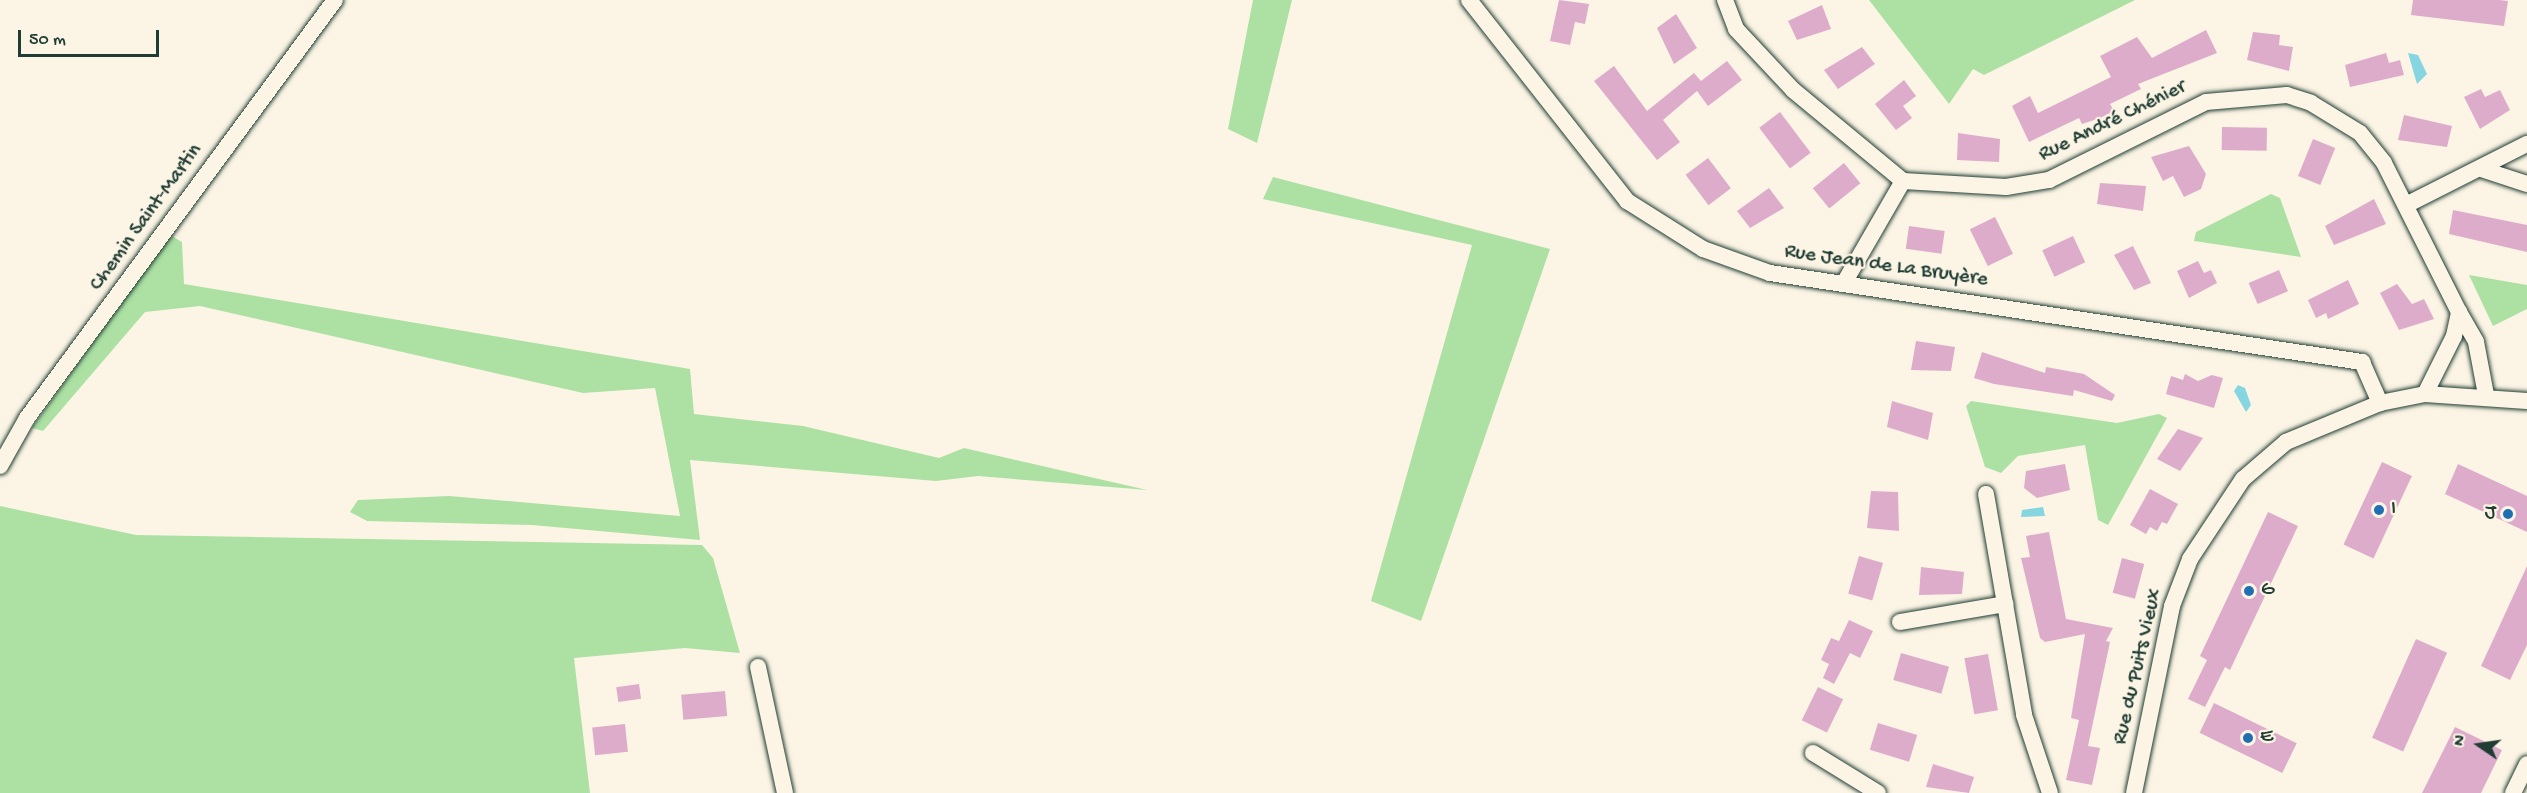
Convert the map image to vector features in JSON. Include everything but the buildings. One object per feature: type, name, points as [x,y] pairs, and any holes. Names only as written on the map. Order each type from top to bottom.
[{"type":"street","name":"Chemin Saint-Martin","points":[[0,466],[27,418],[335,0]]},
{"type":"street","name":"Rue Jean de La Bruyère","points":[[1469,0],[1627,201],[1712,253],[1770,273],[2362,362],[2380,403]]},
{"type":"street","points":[[1725,0],[1736,29],[1793,90],[1903,181],[1844,283]]},
{"type":"street","name":"Rue André Chénier","points":[[1903,181],[2006,187],[2049,180],[2206,102],[2287,95],[2360,133],[2406,205],[2476,342],[2486,395]]},
{"type":"street","points":[[2406,205],[2527,144]]},
{"type":"street","points":[[2481,169],[2527,184]]},
{"type":"street","points":[[2425,394],[2454,336],[2459,312]]},
{"type":"street","name":"Rue du Puits Vieux","points":[[2134,793],[2172,606],[2212,519],[2242,479],[2286,442],[2380,403],[2425,394],[2486,395],[2527,401]]},
{"type":"street","points":[[1986,494],[2025,716],[2049,793]]},
{"type":"street","points":[[1900,622],[2005,604]]},
{"type":"street","points":[[758,667],[785,793]]},
{"type":"street","points":[[1813,753],[1878,793]]},
{"type":"street","points":[[2513,793],[2527,764]]},
{"type":"green space","points":[[1253,0],[1292,0],[1257,143],[1228,129]]},
{"type":"green space","points":[[1869,0],[2135,0],[1984,75],[1973,69],[1949,104]]},
{"type":"green space","points":[[1273,177],[1550,249],[1421,621],[1371,601],[1472,245],[1263,199]]},
{"type":"green space","points":[[2271,194],[2280,198],[2301,257],[2194,241],[2196,232]]},
{"type":"green space","points":[[170,235],[182,242],[184,284],[690,369],[694,414],[803,426],[939,458],[964,448],[1147,490],[978,476],[936,481],[690,460],[700,540],[532,525],[367,521],[350,512],[358,500],[449,496],[680,516],[655,388],[583,393],[200,306],[145,312],[43,431],[32,428]]},
{"type":"green space","points":[[2469,275],[2527,285],[2527,309],[2493,326]]},
{"type":"green space","points":[[1971,401],[2117,423],[2159,414],[2167,418],[2108,525],[2098,520],[2085,445],[2018,456],[2001,473],[1985,467],[1966,406]]},
{"type":"green space","points":[[0,506],[136,535],[702,545],[713,558],[740,653],[685,648],[574,658],[590,793],[0,793]]},
{"type":"water","points":[[2408,53],[2418,55],[2427,74],[2417,84]]},
{"type":"water","points":[[2238,385],[2245,388],[2251,405],[2246,412],[2234,391]]},
{"type":"water","points":[[2043,507],[2045,516],[2021,517],[2022,510]]},
{"type":"place","name":"I","points":[[2379,510]]},
{"type":"place","name":"J","points":[[2508,514]]},
{"type":"place","name":"G","points":[[2249,591]]},
{"type":"place","name":"E","points":[[2248,738]]}]
